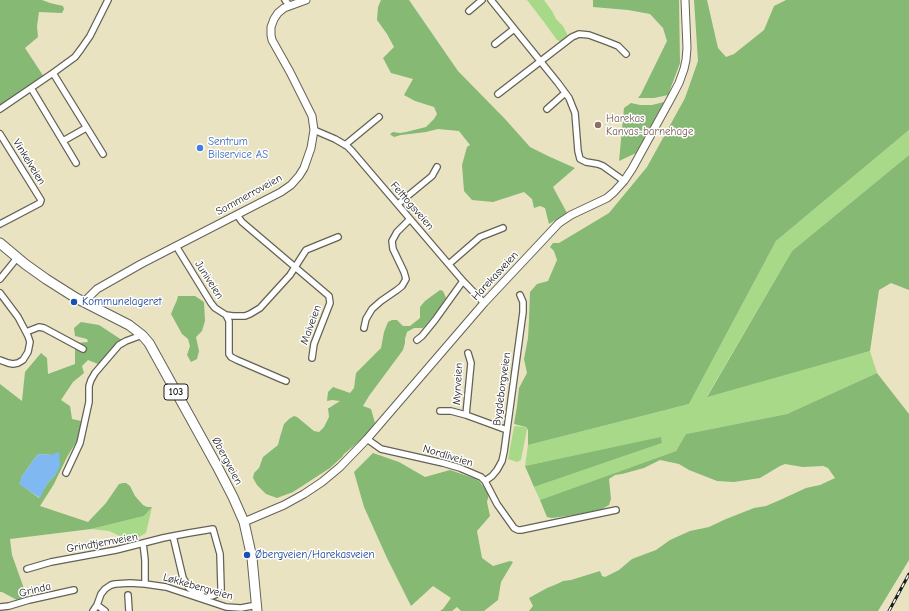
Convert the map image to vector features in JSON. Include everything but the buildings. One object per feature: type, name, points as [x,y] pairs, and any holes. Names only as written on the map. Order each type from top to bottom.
[{"type":"main road","name":"Øbergveien","points":[[0,243],[46,279],[84,302],[129,325],[142,335],[148,343],[155,353],[213,459],[244,522],[252,558],[257,608]]},
{"type":"street","points":[[0,109],[67,64],[82,49],[108,0]]},
{"type":"street","name":"Sommerroveien","points":[[84,302],[97,289],[141,264],[281,192],[291,185],[299,176],[304,168],[311,148],[314,130],[312,116],[272,40],[271,27],[278,13],[287,3],[306,0]]},
{"type":"street","points":[[469,11],[482,0]]},
{"type":"street","points":[[492,0],[569,98],[575,113],[580,159],[603,166],[624,181]]},
{"type":"street","name":"Harekasveien","points":[[244,522],[284,505],[304,494],[322,482],[340,467],[367,439],[484,303],[559,223],[571,215],[607,198],[624,181],[679,83],[684,69],[687,48],[685,0]]},
{"type":"street","points":[[495,44],[514,29]]},
{"type":"street","points":[[498,94],[572,37],[579,34],[589,35],[618,46],[626,54]]},
{"type":"street","points":[[53,74],[103,154]]},
{"type":"street","points":[[31,88],[76,163]]},
{"type":"street","points":[[547,109],[565,93]]},
{"type":"street","points":[[345,145],[379,117]]},
{"type":"street","points":[[64,141],[86,128]]},
{"type":"street","name":"Felttogsveien","points":[[314,130],[345,145],[356,155],[463,281],[484,303]]},
{"type":"street","name":"Vinkelveien","points":[[0,134],[41,200],[40,203],[0,224]]},
{"type":"street","points":[[398,204],[432,176],[437,167]]},
{"type":"street","name":"Maiveien","points":[[237,215],[242,222],[329,296],[329,306],[314,344],[312,358]]},
{"type":"street","points":[[364,328],[366,319],[372,309],[402,286],[406,279],[393,249],[392,241],[410,218]]},
{"type":"street","points":[[449,264],[480,237],[503,228]]},
{"type":"street","points":[[226,315],[239,316],[256,312],[290,275],[306,250],[338,237]]},
{"type":"street","name":"Juniveien","points":[[176,246],[211,303],[220,312],[226,315]]},
{"type":"street","points":[[0,279],[18,258]]},
{"type":"street","points":[[417,340],[435,320],[463,281]]},
{"type":"street","points":[[0,293],[18,317],[30,342],[28,352],[23,360],[13,364],[0,360]]},
{"type":"street","name":"Bygdeborgveien","points":[[486,481],[492,476],[502,461],[523,312],[523,302],[520,295]]},
{"type":"street","points":[[226,315],[229,321],[229,354],[243,363],[286,381]]},
{"type":"street","points":[[26,332],[38,327],[44,328],[83,349]]},
{"type":"street","points":[[66,473],[80,443],[89,402],[89,386],[91,380],[95,373],[119,345],[142,335]]},
{"type":"street","name":"Myrveien","points":[[466,415],[471,363],[468,353]]},
{"type":"street","name":"Myrveien","points":[[440,411],[451,411],[466,415],[506,430]]},
{"type":"street","name":"Nordliveien","points":[[367,439],[381,449],[449,464],[470,472],[486,481]]},
{"type":"street","points":[[486,481],[497,504],[514,528],[518,530],[616,510]]},
{"type":"street","points":[[143,543],[173,536],[213,529],[220,554],[221,590],[219,593],[210,596],[193,591],[189,588],[183,578],[173,536]]},
{"type":"street","name":"Grindtjernveien","points":[[27,570],[51,562],[143,543],[145,584]]},
{"type":"street","name":"Løkkebergveien","points":[[93,611],[104,589],[111,585],[121,584],[145,584],[166,587],[226,608],[257,608]]},
{"type":"street","name":"Grinda","points":[[0,607],[74,590]]},
{"type":"street","points":[[128,595],[129,611]]},
{"type":"street","points":[[97,605],[105,611]]},
{"type":"green space","points":[[0,0],[42,0],[63,6],[64,9],[62,13],[39,12],[37,26],[38,37],[25,48],[44,77],[0,105]]},
{"type":"green space","points":[[381,0],[409,0],[458,71],[530,147],[575,168],[553,187],[567,213],[549,224],[545,208],[540,206],[534,208],[532,199],[524,192],[493,202],[472,200],[464,191],[462,165],[467,147],[470,145],[459,131],[438,129],[394,137],[390,134],[393,132],[400,133],[426,127],[437,114],[434,107],[415,101],[404,95],[413,79],[391,73],[383,58],[394,47],[377,20],[378,7]]},
{"type":"green space","points":[[527,0],[544,0],[556,19],[563,26],[568,36],[560,42],[557,40]]},
{"type":"green space","points":[[593,0],[679,0],[680,63],[668,95],[654,98],[638,98],[667,41],[663,28],[650,14],[628,10],[593,7]]},
{"type":"green space","points":[[694,0],[707,0],[718,48],[726,57],[734,54],[764,30],[774,6],[786,0],[909,0],[909,130],[776,241],[689,404],[528,445],[528,430],[526,427],[514,424],[519,388],[527,373],[524,359],[528,338],[530,292],[537,284],[548,281],[557,260],[554,251],[550,247],[553,243],[559,243],[609,213],[647,167],[685,98],[698,61]]},
{"type":"green space","points":[[664,102],[636,153],[619,161],[624,108],[631,103],[652,105]]},
{"type":"green space","points":[[909,130],[909,155],[792,251],[707,396],[870,351],[877,373],[787,414],[686,434],[676,451],[540,500],[534,487],[662,443],[661,438],[525,466],[528,445],[689,404],[776,241]]},
{"type":"green space","points":[[909,155],[909,290],[891,283],[879,290],[870,351],[707,397],[792,251]]},
{"type":"green space","points":[[440,290],[443,291],[446,298],[423,328],[414,328],[407,332],[403,350],[363,406],[371,409],[375,423],[363,438],[330,468],[293,492],[277,498],[266,494],[257,485],[253,478],[254,473],[259,468],[263,457],[278,445],[284,424],[294,416],[314,431],[319,432],[324,427],[329,417],[328,408],[340,401],[327,401],[328,392],[333,387],[350,393],[354,388],[356,373],[381,348],[384,332],[388,322],[397,320],[403,326],[410,326],[420,318],[420,307],[425,301]]},
{"type":"green space","points":[[178,296],[195,296],[204,302],[205,321],[202,331],[196,337],[199,351],[197,359],[191,362],[187,355],[190,346],[188,339],[182,334],[171,314]]},
{"type":"green space","points":[[81,322],[99,325],[122,340],[117,343],[98,364],[88,360],[82,366],[84,373],[73,382],[61,400],[70,406],[72,419],[81,421],[78,439],[67,457],[54,484],[40,506],[88,522],[106,503],[119,484],[126,483],[130,486],[135,496],[143,505],[152,507],[144,516],[91,529],[10,539],[12,555],[27,597],[17,600],[0,592],[0,384],[22,401],[25,372],[41,353],[47,358],[48,374],[75,364],[75,343],[88,342],[87,339],[75,336],[74,328]],"holes":[[[37,455],[52,455],[56,474],[47,484],[39,498],[20,484],[22,476]]]},
{"type":"green space","points":[[877,373],[909,414],[909,560],[878,611],[529,611],[533,606],[529,598],[563,581],[600,571],[602,576],[605,577],[619,570],[632,559],[656,550],[670,540],[690,531],[709,527],[754,508],[766,506],[806,488],[820,485],[835,478],[828,468],[823,466],[803,467],[785,464],[760,478],[734,482],[717,481],[689,470],[679,464],[660,460],[644,468],[615,475],[609,479],[611,499],[609,505],[602,509],[552,518],[547,517],[540,500],[676,451],[686,434],[787,414]]},
{"type":"green space","points":[[515,426],[525,427],[527,429],[521,460],[517,462],[508,459]]},
{"type":"green space","points":[[661,437],[662,443],[534,487],[525,466]]},
{"type":"green space","points":[[373,453],[399,462],[425,477],[450,470],[473,478],[479,481],[489,494],[487,502],[490,516],[477,531],[482,558],[493,566],[510,561],[513,562],[501,582],[498,600],[484,611],[461,611],[457,607],[452,611],[440,611],[451,598],[433,586],[411,606],[364,507],[354,472]]},
{"type":"green space","points":[[152,507],[146,533],[139,537],[124,538],[109,531],[91,529],[144,516]]},
{"type":"water","points":[[59,452],[60,466],[56,474],[47,484],[40,498],[19,484],[22,476],[37,455],[52,455]]},
{"type":"railway","points":[[889,611],[909,574]]},
{"type":"place","name":"Harekas Kanvas-barnehage","points":[[598,125]]},
{"type":"place","name":"Sentrum Bilservice AS","points":[[200,148]]},
{"type":"place","name":"Kommunelageret","points":[[74,302]]},
{"type":"place","name":"Øbergveien/Harekasveien","points":[[247,555]]}]
